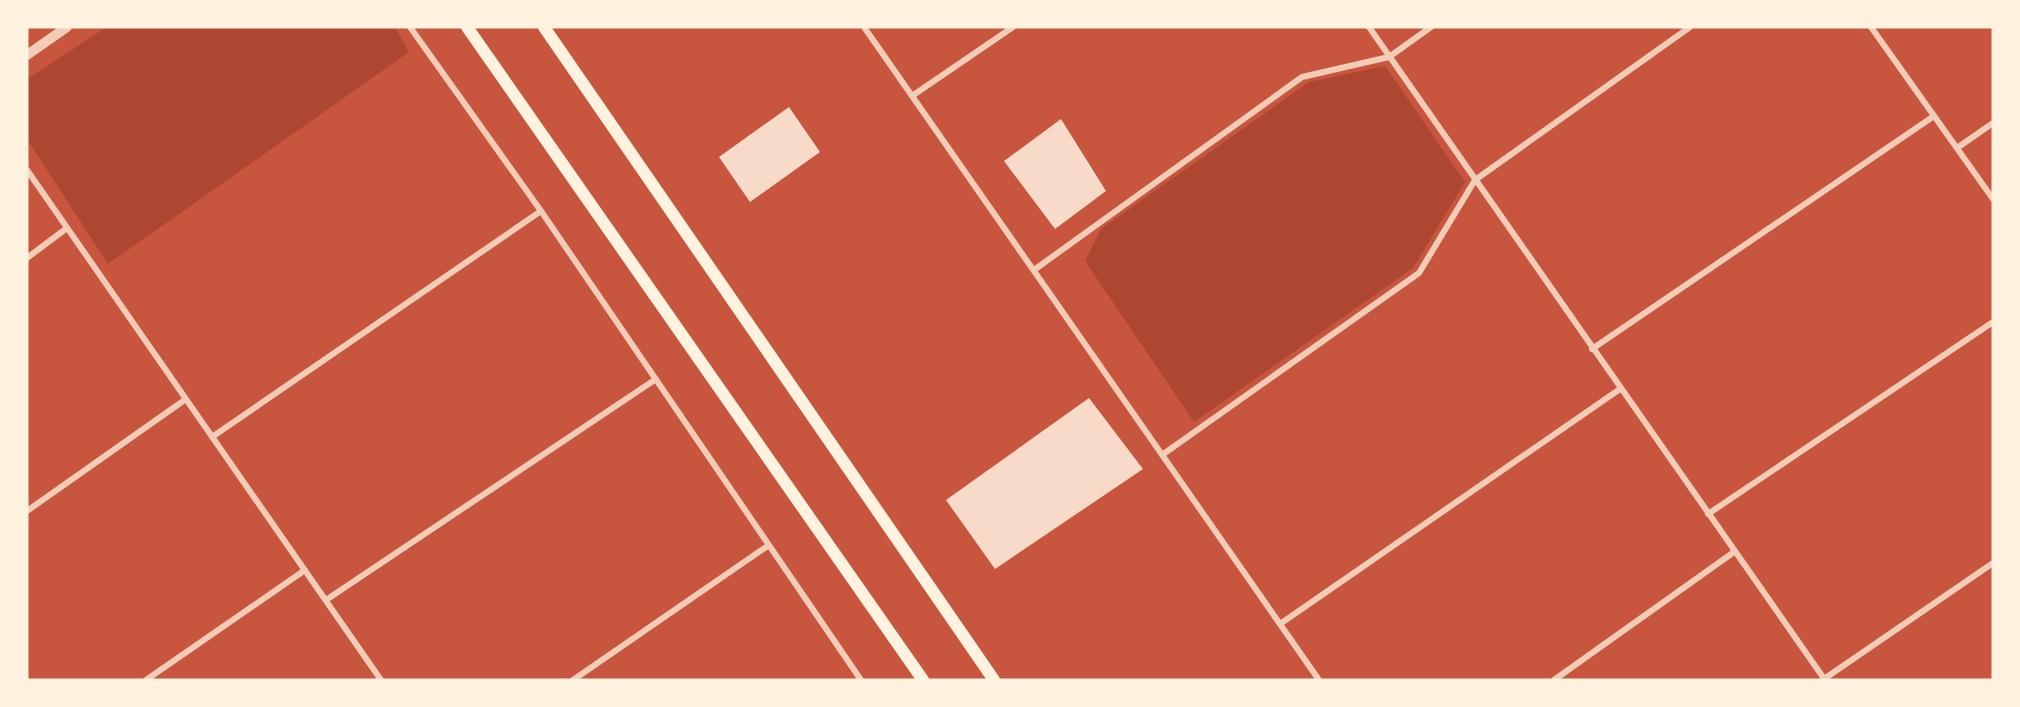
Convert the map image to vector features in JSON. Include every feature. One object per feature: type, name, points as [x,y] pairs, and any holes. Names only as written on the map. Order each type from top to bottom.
[{"type":"main road","points":[[467,27],[923,680]]},
{"type":"main road","points":[[544,27],[994,680]]},
{"type":"street","points":[[27,55],[67,27]]},
{"type":"street","points":[[410,27],[541,211],[861,680]]},
{"type":"street","points":[[864,27],[1319,680]]},
{"type":"street","points":[[912,96],[1012,27]]},
{"type":"street","points":[[1369,27],[1620,390],[1824,679],[1993,563]]},
{"type":"street","points":[[1034,270],[1302,77],[1389,57],[1431,27]]},
{"type":"street","points":[[1162,455],[1419,273],[1475,180],[1690,27]]},
{"type":"street","points":[[1871,27],[1993,199]]},
{"type":"street","points":[[1592,349],[1934,116]]},
{"type":"street","points":[[1957,148],[1993,123]]},
{"type":"street","points":[[27,170],[381,680]]},
{"type":"street","points":[[212,437],[541,211]]},
{"type":"street","points":[[27,258],[68,228]]},
{"type":"street","points":[[1708,514],[1993,322]]},
{"type":"street","points":[[326,600],[656,379]]},
{"type":"street","points":[[1280,624],[1620,390]]},
{"type":"street","points":[[27,511],[186,399]]},
{"type":"street","points":[[573,680],[769,545]]},
{"type":"street","points":[[1554,680],[1734,552]]},
{"type":"street","points":[[146,680],[305,570]]},
{"type":"shaded area","points":[[107,27],[395,27],[409,52],[108,264],[27,139],[27,79]]},
{"type":"shaded area","points":[[1385,66],[1465,182],[1413,268],[1194,422],[1085,261],[1101,229],[1309,82]]},
{"type":"building","points":[[789,107],[820,152],[750,202],[719,157]]},
{"type":"building","points":[[1061,119],[1106,191],[1055,229],[1004,161]]},
{"type":"building","points":[[1089,398],[1143,469],[995,569],[946,500]]}]
